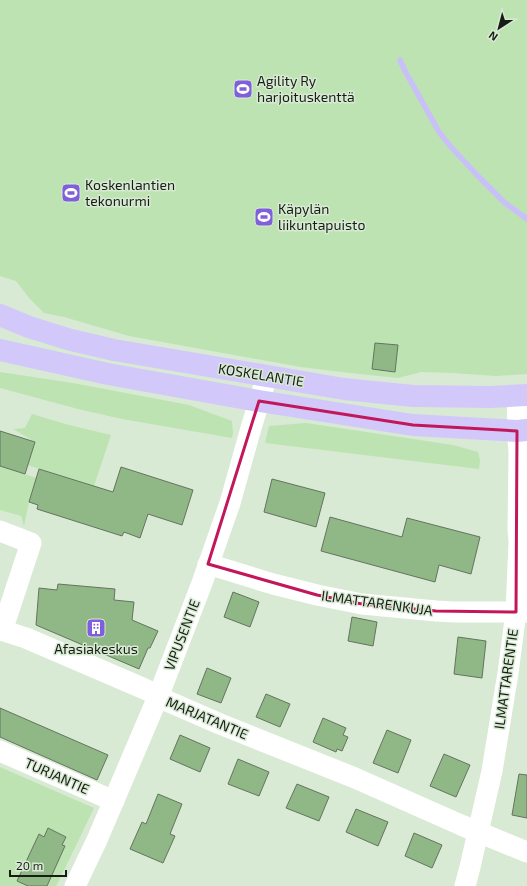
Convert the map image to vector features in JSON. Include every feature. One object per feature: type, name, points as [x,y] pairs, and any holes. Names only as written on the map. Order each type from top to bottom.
[{"type":"main road","name":"KOSKELANTIE","points":[[0,316],[29,327],[72,340],[114,350],[344,389],[413,396],[490,397],[523,395]]},
{"type":"main road","name":"KOSKELANTIE","points":[[0,350],[108,374],[259,401],[412,425],[522,431]]},
{"type":"street","name":"VIPUSENTIE","points":[[75,886],[98,840],[158,697],[230,502],[267,376]]},
{"type":"street","name":"ILMATTARENTIE","points":[[465,886],[479,832],[492,771],[508,673],[521,612],[518,500],[523,465],[523,395]]},
{"type":"street","name":"MARJATANTIE","points":[[0,531],[31,543],[5,622],[4,631],[26,638],[140,687],[158,697],[227,727],[355,778],[527,852]]},
{"type":"street","name":"ILMATTARENKUJA","points":[[208,564],[273,584],[362,604],[436,611],[521,612]]},
{"type":"street","name":"TURJANTIE","points":[[0,751],[114,801]]},
{"type":"highlighted area","points":[[259,401],[413,425],[517,431],[516,612],[436,611],[362,604],[317,595],[208,564]]},
{"type":"green space","name":"Käpylän liikuntapuisto","points":[[0,0],[527,0],[527,374],[496,376],[421,372],[398,378],[301,367],[129,336],[64,317],[44,313],[29,298],[16,281],[0,276]]},
{"type":"green space","points":[[0,372],[73,383],[189,405],[232,421],[232,438],[122,419],[0,388]]},
{"type":"green space","points":[[32,414],[111,435],[94,486],[27,465],[35,442],[13,429],[25,428]]},
{"type":"green space","points":[[306,423],[453,445],[478,452],[480,460],[479,469],[265,443],[269,426]]},
{"type":"green space","points":[[0,466],[37,478],[29,502],[24,526],[21,516],[0,510]]},
{"type":"green space","points":[[0,767],[94,808],[56,886],[0,886]]},
{"type":"building","points":[[375,343],[398,345],[395,372],[372,369]]},
{"type":"building","points":[[0,431],[35,442],[25,474],[0,466]]},
{"type":"building","points":[[121,467],[193,490],[182,525],[148,514],[140,538],[124,532],[122,536],[37,509],[38,505],[29,502],[39,469],[113,492]]},
{"type":"building","points":[[272,479],[325,493],[316,527],[264,512]]},
{"type":"building","points":[[330,517],[402,537],[407,518],[480,537],[471,574],[439,565],[435,582],[321,551]]},
{"type":"building","name":"Afasiakeskus","points":[[58,584],[115,589],[114,600],[134,602],[132,620],[158,631],[150,648],[148,648],[139,669],[36,625],[39,588],[57,590]]},
{"type":"building","points":[[233,592],[259,602],[250,627],[224,617]]},
{"type":"building","points":[[352,617],[377,622],[373,646],[348,641]]},
{"type":"building","points":[[458,637],[486,641],[482,678],[454,674]]},
{"type":"building","points":[[207,668],[231,678],[221,703],[197,694]]},
{"type":"building","points":[[266,694],[290,704],[280,727],[256,717]]},
{"type":"building","points":[[0,708],[108,755],[97,780],[0,737]]},
{"type":"building","points":[[323,718],[346,728],[343,735],[348,737],[342,751],[337,749],[336,752],[313,742]]},
{"type":"building","points":[[387,730],[411,740],[398,773],[373,763]]},
{"type":"building","points":[[180,735],[210,748],[200,772],[170,759]]},
{"type":"building","points":[[444,754],[470,765],[456,797],[430,786]]},
{"type":"building","points":[[238,759],[269,772],[259,796],[228,784]]},
{"type":"building","points":[[519,774],[527,775],[527,818],[512,815]]},
{"type":"building","points":[[297,784],[329,797],[319,821],[286,808]]},
{"type":"building","points":[[158,794],[182,804],[170,834],[175,836],[163,863],[130,849],[142,822],[146,824]]},
{"type":"building","points":[[356,809],[388,822],[378,846],[346,832]]},
{"type":"building","points":[[48,828],[66,837],[62,845],[65,846],[47,886],[28,886],[17,881],[39,834],[44,837]]},
{"type":"building","points":[[414,833],[442,845],[432,868],[405,856]]},
{"type":"waterway","points":[[400,60],[439,132],[476,174],[505,203],[527,219]]},
{"type":"place","name":"Agility Ry harjoituskenttä","points":[[243,89]]},
{"type":"place","name":"Koskenlantien tekonurmi","points":[[71,193]]},
{"type":"place","name":"Käpylän liikuntapuisto","points":[[264,217]]},
{"type":"place","name":"Afasiakeskus","points":[[96,628]]}]
